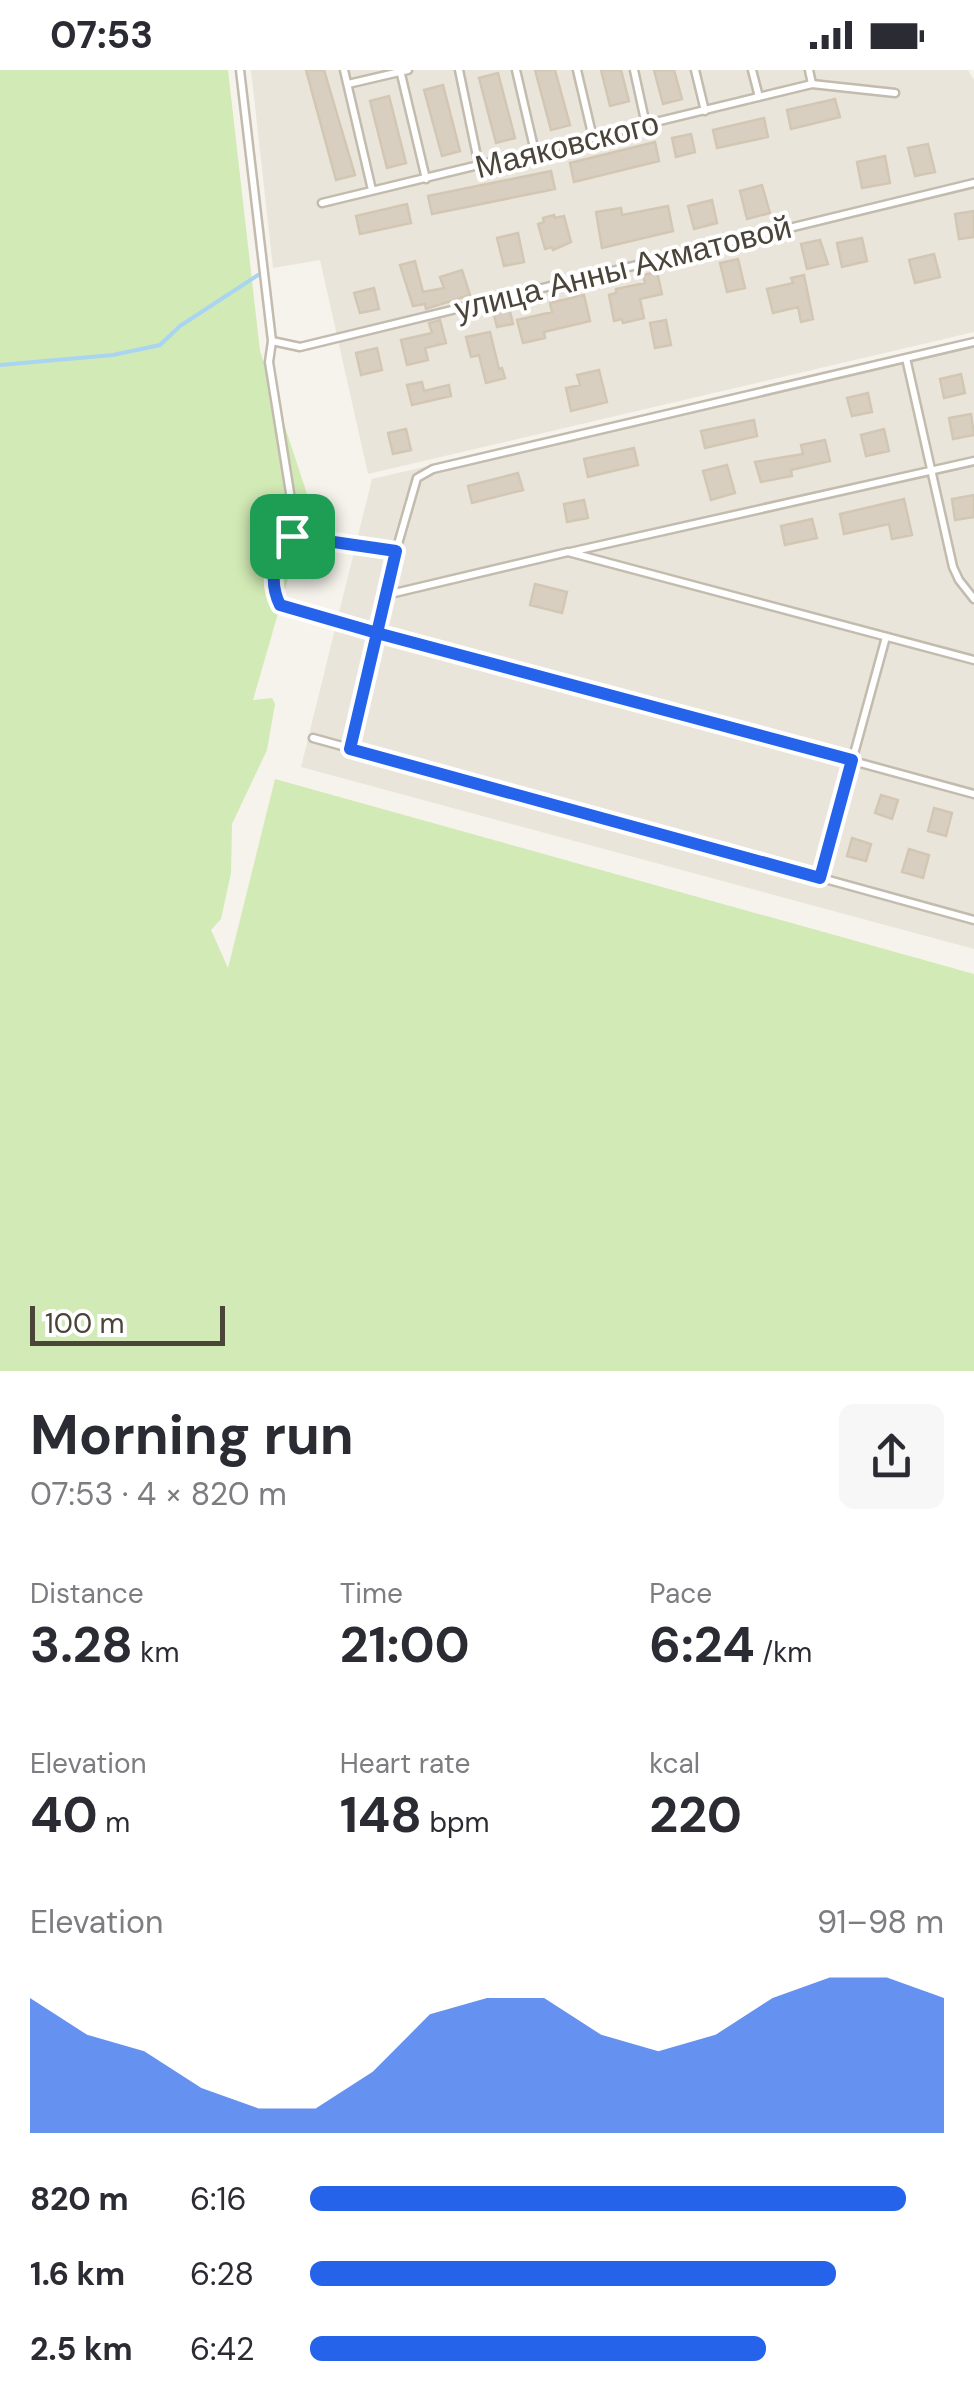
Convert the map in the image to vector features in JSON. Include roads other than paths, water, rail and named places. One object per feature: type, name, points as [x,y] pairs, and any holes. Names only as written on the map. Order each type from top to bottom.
[{"type":"lane","points":[[240,70],[272,341],[269,362],[291,499],[292,536]]},
{"type":"lane","points":[[344,70],[372,190]]},
{"type":"lane","points":[[458,70],[479,166]]},
{"type":"lane","points":[[516,70],[535,152]]},
{"type":"lane","points":[[577,70],[593,138]]},
{"type":"lane","points":[[634,70],[646,125]]},
{"type":"lane","points":[[695,70],[705,111]]},
{"type":"lane","points":[[752,70],[758,97]]},
{"type":"lane","points":[[808,70],[812,84]]},
{"type":"lane","points":[[348,84],[403,71],[426,179]]},
{"type":"lane","name":"Маяковского","points":[[322,203],[812,84],[894,93]]},
{"type":"lane","name":"улица Анны Ахматовой","points":[[272,341],[300,347],[974,183]]},
{"type":"lane","points":[[350,749],[417,478],[433,469],[974,342]]},
{"type":"lane","points":[[906,358],[954,567],[974,600]]},
{"type":"lane","points":[[386,595],[974,461]]},
{"type":"lane","points":[[396,551],[292,536],[283,540],[273,574],[274,594],[280,605],[377,633],[974,794]]},
{"type":"lane","points":[[568,552],[974,660]]},
{"type":"lane","points":[[820,878],[886,636]]},
{"type":"lane","points":[[313,738],[974,920]]},
{"type":"waterway","points":[[0,365],[113,355],[160,345],[180,326],[258,275]]}]
